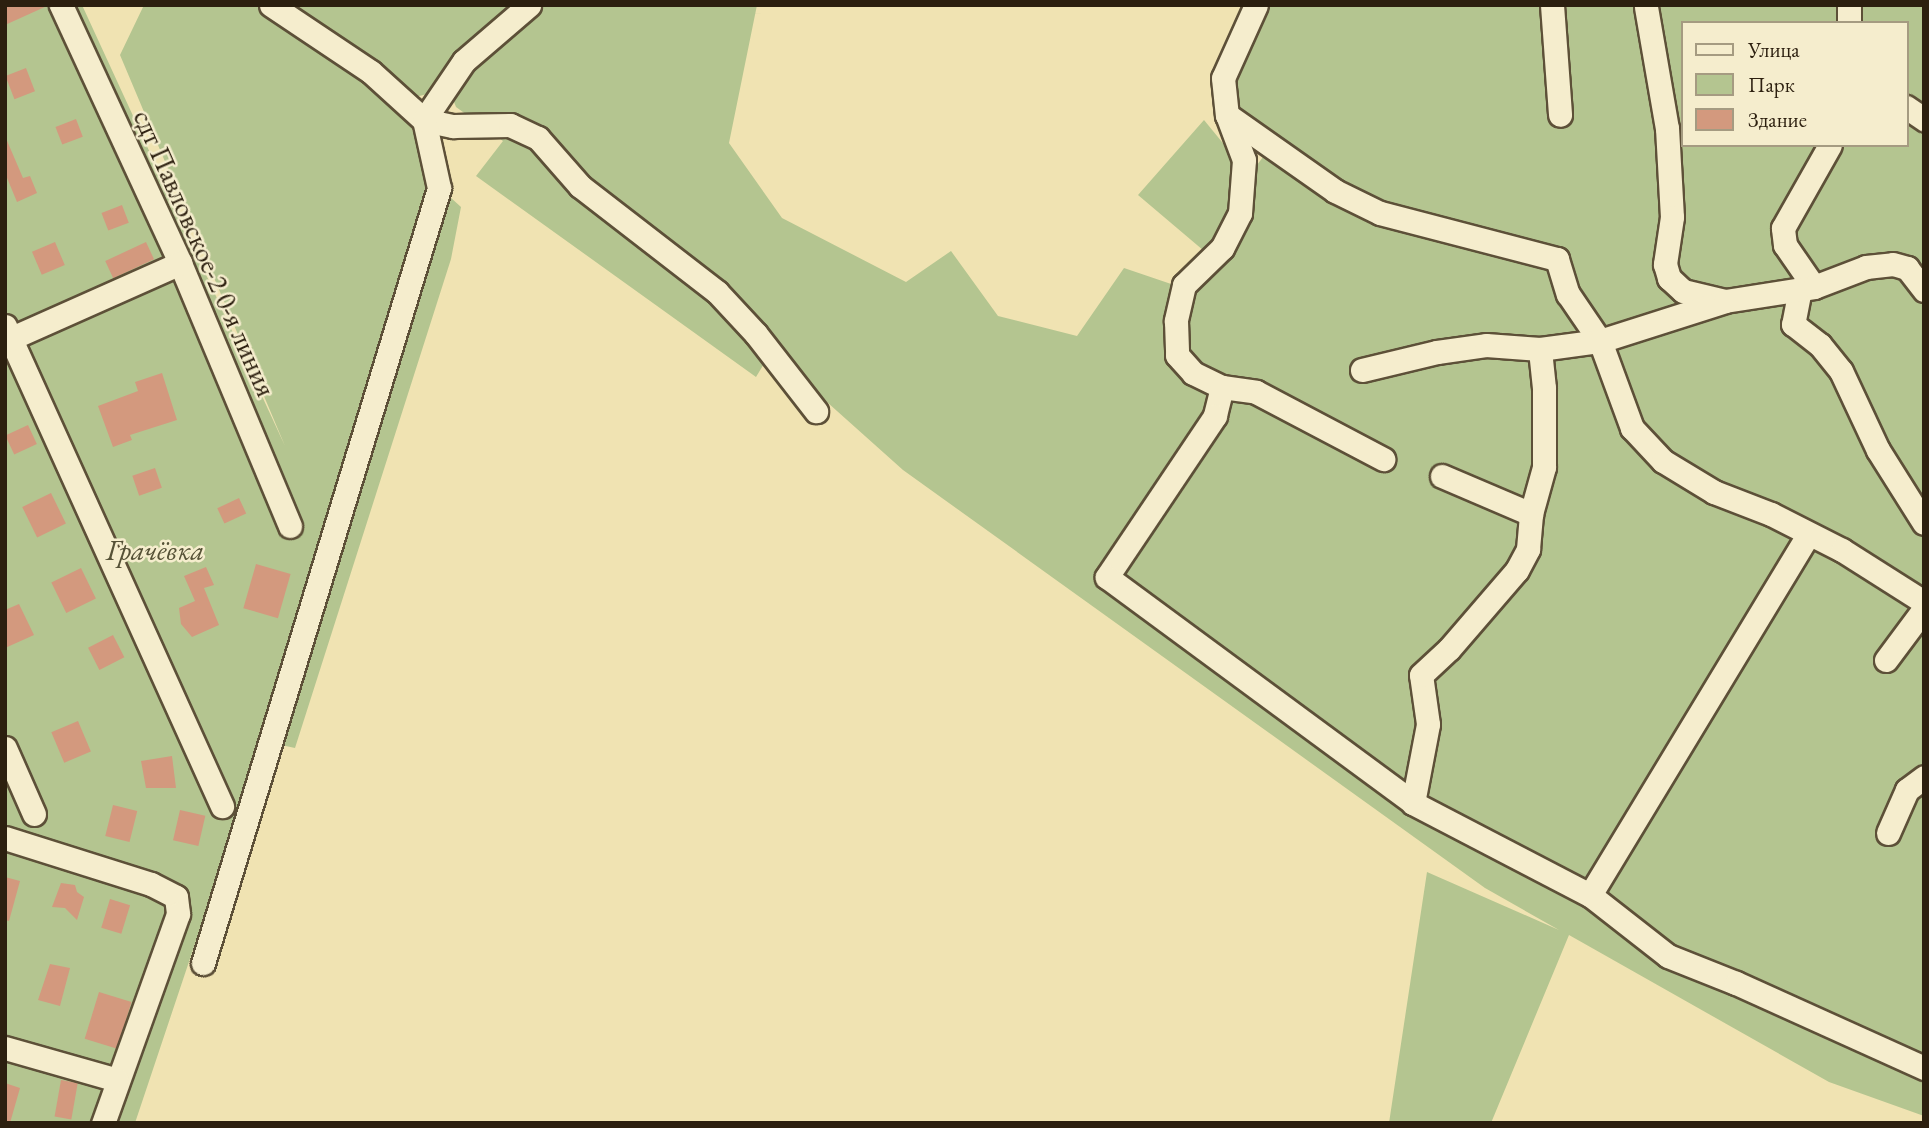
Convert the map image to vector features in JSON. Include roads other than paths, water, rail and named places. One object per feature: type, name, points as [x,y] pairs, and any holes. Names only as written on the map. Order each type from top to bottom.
[{"type":"street","name":"сдт Павловское-2 0-я линия","points":[[61,5],[180,263],[290,526]]},
{"type":"street","points":[[271,5],[371,72],[424,120],[453,126],[510,125],[538,138],[580,186],[717,292],[756,334],[816,411]]},
{"type":"street","points":[[203,963],[439,188],[424,120],[464,61],[529,5]]},
{"type":"street","points":[[1256,5],[1223,78],[1227,116],[1244,160],[1240,214],[1222,248],[1184,285],[1176,321],[1177,355],[1193,373],[1222,387],[1256,392],[1383,459]]},
{"type":"street","points":[[1552,5],[1560,115]]},
{"type":"street","points":[[1646,7],[1667,128],[1672,217],[1665,264],[1669,278],[1683,291],[1725,302]]},
{"type":"street","points":[[1908,108],[1924,119]]},
{"type":"street","points":[[1227,116],[1335,191],[1380,213],[1557,259],[1560,277],[1568,294],[1600,341],[1632,428],[1662,461],[1714,492],[1771,514],[1842,550],[1924,602]]},
{"type":"street","points":[[1829,147],[1783,229],[1785,244],[1807,288],[1793,324],[1820,345],[1841,371],[1878,450],[1924,523]]},
{"type":"street","points":[[180,263],[7,335],[222,806]]},
{"type":"street","points":[[1362,370],[1437,352],[1486,345],[1540,349],[1600,341],[1725,302],[1807,288],[1866,267],[1893,264],[1907,268],[1924,290]]},
{"type":"street","points":[[1413,803],[1428,724],[1421,676],[1450,649],[1517,570],[1528,550],[1531,514],[1544,467],[1544,388],[1540,349]]},
{"type":"street","points":[[1222,387],[1214,416],[1107,577],[1413,803],[1590,895],[1668,956],[1736,983],[1924,1068]]},
{"type":"street","points":[[1442,476],[1531,514]]},
{"type":"street","points":[[1590,895],[1809,534]]},
{"type":"street","points":[[1886,660],[1924,609]]},
{"type":"street","points":[[5,748],[34,814]]},
{"type":"street","points":[[1888,833],[1907,790],[1924,777]]},
{"type":"street","points":[[5,838],[151,884],[176,897],[178,914],[103,1123]]},
{"type":"street","points":[[5,1048],[117,1080]]},
{"type":"park label","name":"Грачёвка","points":[[155,550]]}]
